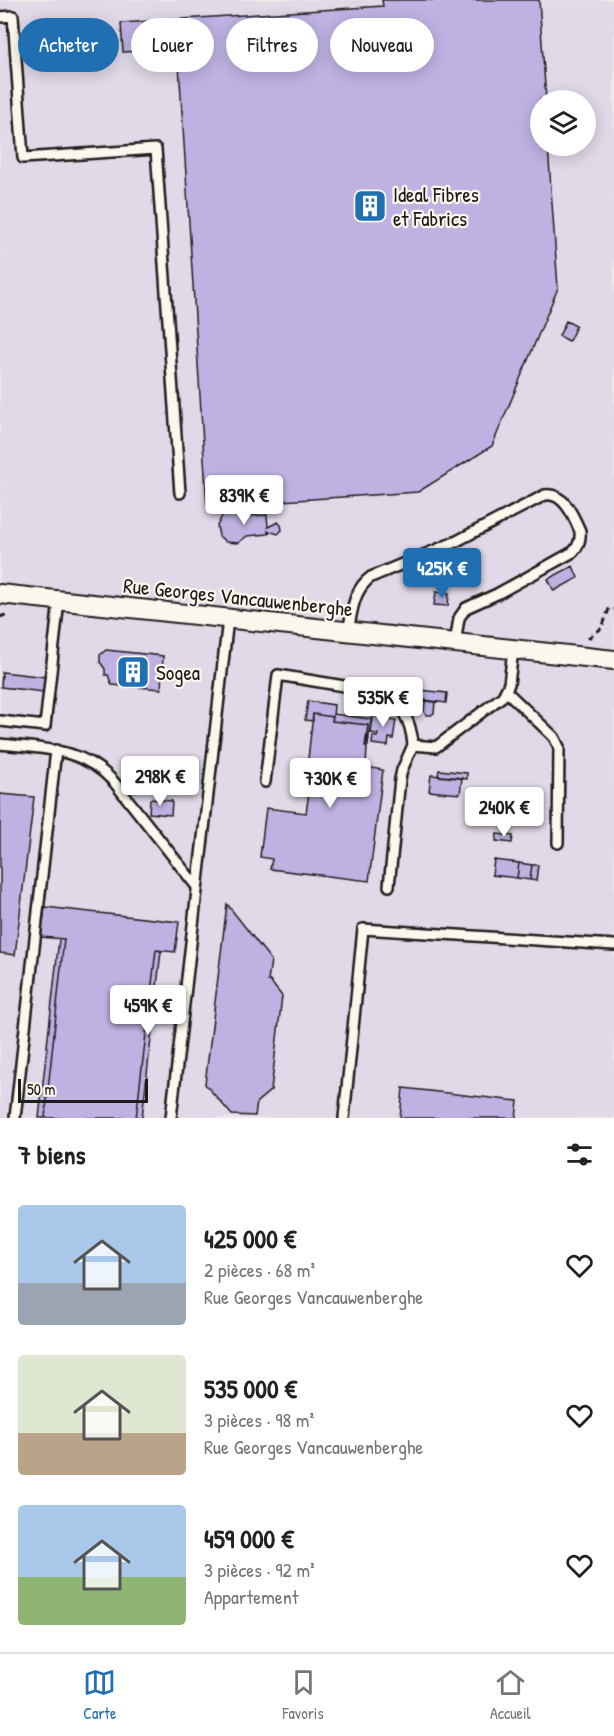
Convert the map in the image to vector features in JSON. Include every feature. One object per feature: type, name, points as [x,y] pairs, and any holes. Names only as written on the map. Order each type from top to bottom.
[{"type":"street","name":"Rue Georges Vancauwenberghe","points":[[0,594],[614,660]]},
{"type":"lane","points":[[0,17],[13,16],[23,158],[156,149],[180,493]]},
{"type":"lane","points":[[348,632],[355,597],[362,585],[371,577],[455,542],[545,495],[552,494],[561,499],[580,531],[577,548],[497,594],[466,608],[459,618],[455,644]]},
{"type":"lane","points":[[0,720],[45,726],[59,600]]},
{"type":"lane","points":[[171,1118],[228,619]]},
{"type":"lane","points":[[413,745],[430,747],[440,745],[497,701],[507,691],[513,650]]},
{"type":"lane","points":[[265,782],[278,675],[380,692],[394,701],[410,722],[413,745],[400,779],[389,886]]},
{"type":"lane","points":[[507,691],[554,737],[559,747],[558,843]]},
{"type":"lane","points":[[0,744],[56,750],[84,759],[108,775],[197,887]]},
{"type":"lane","points":[[15,1118],[56,750]]},
{"type":"lane","points":[[344,1118],[363,929],[614,945]]},
{"type":"shaded area","points":[[0,0],[614,0],[614,1118],[0,1118]]},
{"type":"building","name":"Ideal Fibres et Fabrics","points":[[382,0],[539,0],[545,90],[530,90],[530,156],[549,156],[558,288],[492,446],[418,492],[207,506],[179,72],[214,72],[214,18],[198,18],[383,6]]},
{"type":"building","name":"Ideal Fibres et Fabrics","points":[[131,22],[131,52],[123,52],[121,23]]},
{"type":"building","points":[[566,321],[576,326],[569,341],[559,336]]},
{"type":"building","points":[[231,510],[246,516],[267,515],[268,527],[278,522],[282,530],[278,534],[268,531],[268,534],[247,536],[238,543],[226,542],[219,536],[217,526],[223,514]]},
{"type":"building","points":[[573,566],[578,578],[554,591],[548,579]]},
{"type":"building","points":[[436,592],[449,593],[448,606],[434,605]]},
{"type":"building","name":"Sogea","points":[[106,650],[163,656],[161,689],[112,685],[100,662],[100,655]]},
{"type":"building","points":[[2,672],[46,677],[44,692],[1,687]]},
{"type":"building","points":[[410,689],[447,693],[446,703],[409,698]]},
{"type":"building","points":[[308,701],[334,705],[333,717],[313,714],[313,721],[305,720]]},
{"type":"building","points":[[425,701],[435,702],[434,713],[431,715],[426,715],[424,711]]},
{"type":"building","points":[[374,710],[390,713],[389,719],[396,720],[393,739],[389,738],[388,746],[372,744],[373,736],[377,737],[378,734],[371,733]]},
{"type":"building","points":[[313,714],[333,717],[332,721],[368,725],[366,767],[383,770],[369,881],[270,869],[272,859],[260,857],[266,808],[306,813],[311,778],[306,777]]},
{"type":"building","points":[[333,714],[371,719],[368,746],[365,746],[368,725],[332,721]]},
{"type":"building","points":[[439,770],[467,773],[467,779],[438,776]]},
{"type":"building","points":[[431,775],[462,778],[460,794],[429,791]]},
{"type":"building","points":[[0,794],[34,797],[15,955],[0,953]]},
{"type":"building","points":[[150,799],[172,801],[171,815],[149,813]]},
{"type":"building","points":[[497,834],[513,836],[512,843],[496,841]]},
{"type":"building","points":[[494,860],[519,863],[517,878],[492,875]]},
{"type":"building","points":[[519,863],[532,865],[530,880],[517,878]]},
{"type":"building","points":[[532,865],[538,865],[536,881],[530,880]]},
{"type":"building","points":[[227,904],[271,960],[268,981],[282,996],[271,1090],[257,1102],[255,1116],[232,1115],[205,1084]]},
{"type":"building","points":[[45,907],[179,922],[175,952],[156,950],[136,1118],[45,1118],[64,939],[41,937]]},
{"type":"building","points":[[59,939],[64,939],[45,1118],[39,1118]]},
{"type":"building","points":[[156,950],[161,951],[142,1118],[136,1118]]},
{"type":"building","points":[[403,1088],[518,1101],[516,1118],[400,1118]]},
{"type":"place","name":"Ideal Fibres et Fabrics","points":[[370,206]]},
{"type":"place","name":"Sogea","points":[[133,672]]}]
